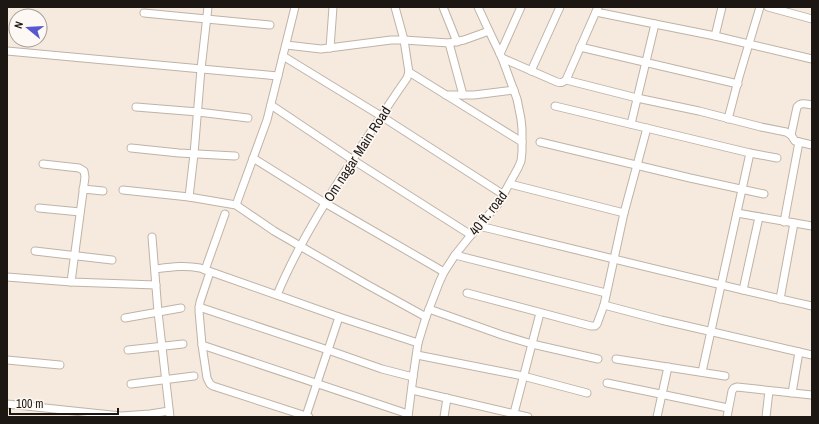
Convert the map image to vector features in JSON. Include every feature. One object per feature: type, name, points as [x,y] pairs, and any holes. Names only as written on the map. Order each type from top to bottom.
[{"type":"street","points":[[189,197],[208,7]]},
{"type":"street","points":[[236,205],[267,120],[295,7]]},
{"type":"street","points":[[330,48],[333,7]]},
{"type":"street","points":[[395,7],[404,40],[409,72],[522,142]]},
{"type":"street","points":[[443,7],[457,42]]},
{"type":"street","name":"40 ft. road","points":[[408,415],[418,343],[426,317],[444,272],[471,235],[493,211],[504,195],[521,161],[521,119],[517,99],[501,56],[478,7]]},
{"type":"street","points":[[521,7],[501,56],[560,83],[566,80],[597,10],[812,59]]},
{"type":"street","points":[[531,70],[560,7]]},
{"type":"street","points":[[715,36],[722,7]]},
{"type":"street","points":[[728,119],[760,7]]},
{"type":"street","points":[[768,7],[812,19]]},
{"type":"street","points":[[144,13],[270,25]]},
{"type":"street","points":[[631,124],[655,24]]},
{"type":"street","points":[[286,45],[307,48],[330,48],[404,40],[457,42],[489,32]]},
{"type":"street","points":[[449,42],[463,95]]},
{"type":"street","points":[[580,47],[738,84]]},
{"type":"street","points":[[7,51],[278,76]]},
{"type":"street","points":[[283,56],[504,195]]},
{"type":"street","name":"Om nagar Main Road","points":[[277,295],[300,246],[325,203],[409,72]]},
{"type":"street","points":[[566,80],[786,132],[791,135],[795,141],[812,145]]},
{"type":"street","points":[[446,95],[474,95],[514,90]]},
{"type":"street","points":[[271,104],[353,160],[471,235]]},
{"type":"street","points":[[791,135],[797,107],[802,104],[812,105]]},
{"type":"street","points":[[555,106],[750,153],[777,158]]},
{"type":"street","points":[[136,107],[248,118]]},
{"type":"street","points":[[467,293],[595,326],[600,318],[604,305],[624,213],[647,128]]},
{"type":"street","points":[[540,142],[637,166],[764,194]]},
{"type":"street","points":[[784,222],[799,142]]},
{"type":"street","points":[[131,148],[234,156]]},
{"type":"street","points":[[702,372],[750,153]]},
{"type":"street","points":[[253,158],[325,203],[444,272]]},
{"type":"street","points":[[43,164],[79,168],[84,171],[71,282]]},
{"type":"street","points":[[510,184],[624,213]]},
{"type":"street","points":[[83,189],[103,191]]},
{"type":"street","points":[[123,190],[189,197],[236,205],[300,246],[426,317]]},
{"type":"street","points":[[39,208],[80,212]]},
{"type":"street","points":[[737,213],[812,226]]},
{"type":"street","points":[[225,214],[207,271],[199,307],[202,346],[207,378],[210,384],[307,417],[316,384],[339,317]]},
{"type":"street","points":[[743,290],[759,217]]},
{"type":"street","points":[[780,299],[794,223]]},
{"type":"street","points":[[479,226],[812,306]]},
{"type":"street","points":[[7,404],[89,415],[135,416],[169,414],[152,237]]},
{"type":"street","points":[[35,251],[112,260]]},
{"type":"street","points":[[455,255],[606,293]]},
{"type":"street","points":[[155,269],[191,266],[418,343]]},
{"type":"street","points":[[7,277],[71,282],[156,285]]},
{"type":"street","points":[[604,305],[710,332],[812,355]]},
{"type":"street","points":[[199,307],[382,369],[413,377]]},
{"type":"street","points":[[125,318],[181,308]]},
{"type":"street","points":[[429,309],[532,344],[598,359]]},
{"type":"street","points":[[513,415],[540,313]]},
{"type":"street","points":[[128,350],[183,344]]},
{"type":"street","points":[[202,346],[408,415]]},
{"type":"street","points":[[792,393],[799,352]]},
{"type":"street","points":[[416,354],[523,376],[587,393]]},
{"type":"street","points":[[616,359],[725,376]]},
{"type":"street","points":[[7,360],[60,364]]},
{"type":"street","points":[[657,417],[668,368]]},
{"type":"street","points":[[131,384],[194,376]]},
{"type":"street","points":[[607,383],[728,408]]},
{"type":"street","points":[[726,417],[732,391],[737,387],[812,395]]},
{"type":"street","points":[[412,390],[513,415],[528,417]]},
{"type":"street","points":[[766,417],[769,391]]},
{"type":"street","points":[[444,417],[447,398]]}]
